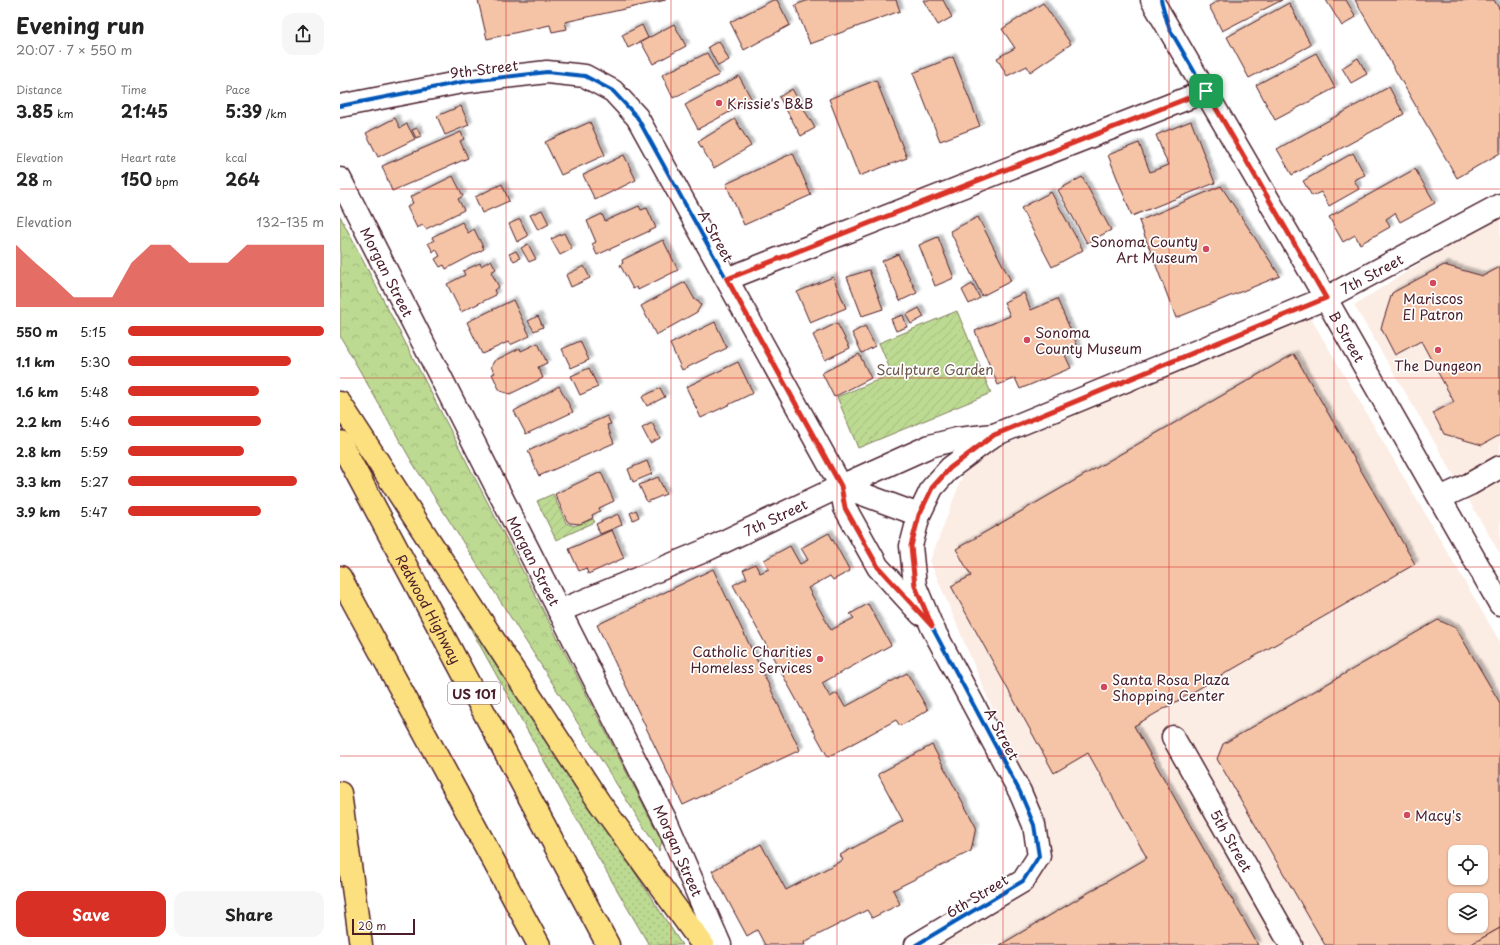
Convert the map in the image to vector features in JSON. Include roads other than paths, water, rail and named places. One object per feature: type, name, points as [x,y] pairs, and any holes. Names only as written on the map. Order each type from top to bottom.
[{"type":"highway","points":[[340,403],[599,802],[704,945]]},
{"type":"highway","name":"Redwood Highway","points":[[340,442],[608,945]]},
{"type":"highway","points":[[340,577],[539,945]]},
{"type":"highway","points":[[340,793],[361,945]]},
{"type":"street","name":"B Street","points":[[1152,0],[1326,298],[1500,604]]},
{"type":"street","name":"B Street","points":[[1161,0],[1169,28]]},
{"type":"street","name":"9th Street","points":[[340,106],[462,82],[547,72],[585,76]]},
{"type":"street","name":"A Street","points":[[585,76],[614,91],[637,117],[841,486],[845,508],[878,567],[932,626]]},
{"type":"street","points":[[727,279],[1206,91]]},
{"type":"street","name":"Morgan Street","points":[[340,179],[667,823],[720,945]]},
{"type":"street","name":"7th Street","points":[[919,515],[932,488],[950,468],[994,435],[1326,298],[1500,205]]},
{"type":"street","name":"7th Street","points":[[559,611],[702,552],[841,486],[930,446],[957,439],[994,435]]},
{"type":"street","points":[[1440,498],[1470,484],[1500,467]]},
{"type":"street","points":[[841,486],[919,515]]},
{"type":"street","name":"A Street","points":[[919,515],[911,546],[915,586],[932,626],[1020,792],[1034,825],[1039,856]]},
{"type":"street","name":"5th Street","points":[[1173,737],[1291,945]]},
{"type":"street","name":"6th Street","points":[[916,945],[1023,881],[1039,856]]},
{"type":"place","name":"Krissie's B&B","points":[[719,103]]},
{"type":"place","name":"Sonoma County Art Museum","points":[[1206,249]]},
{"type":"place","name":"Mariscos El Patron","points":[[1433,283]]},
{"type":"place","name":"Sonoma County Museum","points":[[1027,340]]},
{"type":"place","name":"The Dungeon","points":[[1438,350]]},
{"type":"place","name":"Catholic Charities Homeless Services","points":[[820,659]]},
{"type":"place","name":"Santa Rosa Plaza Shopping Center","points":[[1104,687]]},
{"type":"place","name":"Macy's","points":[[1407,815]]},
{"type":"park label","name":"Sculpture Garden","points":[[935,369]]}]
